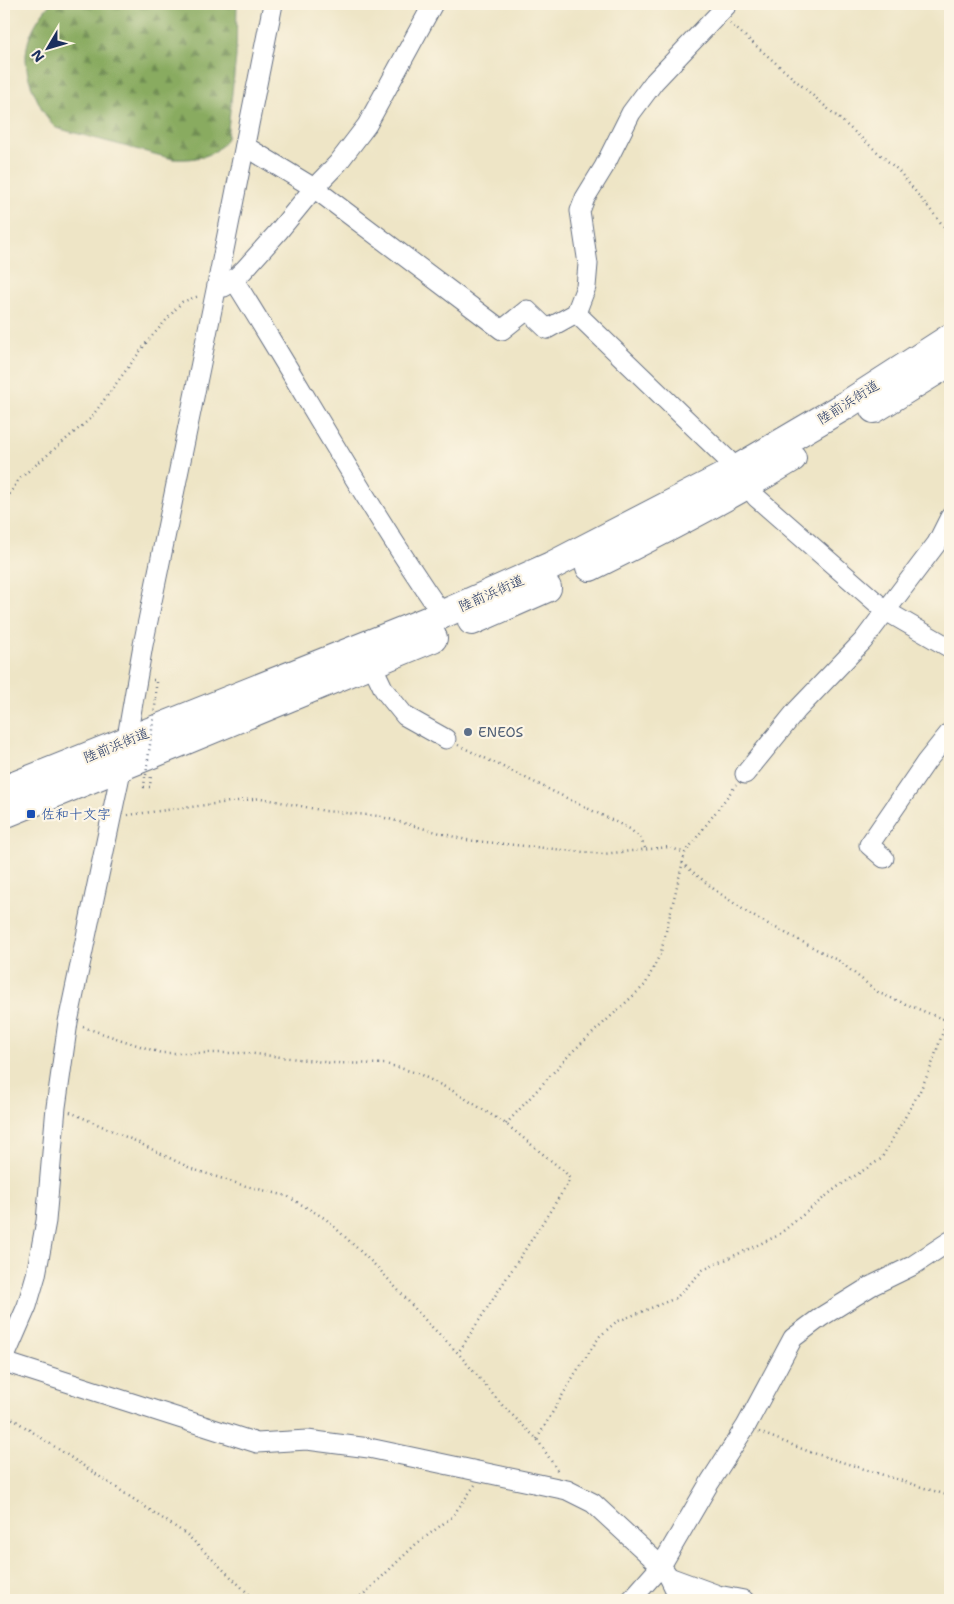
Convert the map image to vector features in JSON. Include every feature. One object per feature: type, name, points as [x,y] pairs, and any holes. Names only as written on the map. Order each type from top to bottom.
[{"type":"highway","name":"陸前浜街道","points":[[367,655],[512,604],[656,535],[846,404],[950,338]]},
{"type":"highway","name":"陸前浜街道","points":[[4,814],[131,761],[367,655],[442,614],[741,478],[950,362]]},
{"type":"highway","name":"陸前浜街道","points":[[4,790],[131,761]]},
{"type":"street","points":[[273,4],[143,645],[131,761],[111,817],[68,1022],[56,1107],[46,1222],[36,1275],[26,1306],[4,1360],[257,1444],[307,1440],[369,1448],[567,1490],[593,1503],[665,1571],[711,1597],[744,1600]]},
{"type":"street","points":[[216,290],[230,284],[278,232],[314,188],[338,163],[367,125],[433,4]]},
{"type":"street","points":[[245,146],[314,188],[502,330],[527,310],[547,329],[576,313],[586,287],[588,264],[580,211],[585,198],[604,168],[631,113],[654,82],[724,9]]},
{"type":"street","points":[[234,280],[282,355],[402,557],[442,614]]},
{"type":"street","points":[[576,313],[727,460],[756,497],[886,611],[950,648]]},
{"type":"street","points":[[745,774],[797,710],[863,641],[937,543],[950,518]]},
{"type":"street","points":[[367,655],[384,690],[404,716],[446,739]]},
{"type":"street","points":[[884,858],[868,845],[926,762],[950,732]]},
{"type":"street","points":[[631,1600],[665,1571],[710,1482],[746,1426],[793,1338],[821,1317],[871,1286],[912,1266],[950,1241]]},
{"type":"street","points":[[665,1571],[680,1600]]},
{"type":"path","points":[[724,9],[898,170],[950,234]]},
{"type":"path","points":[[4,503],[19,478],[90,419],[147,342],[182,302],[216,290]]},
{"type":"path","points":[[151,687],[151,680],[156,680],[156,699],[131,761],[144,786],[150,787],[151,769]]},
{"type":"path","points":[[446,739],[630,829],[640,838],[646,850]]},
{"type":"path","points":[[506,1124],[572,1052],[646,985],[661,952],[685,853],[745,774]]},
{"type":"path","points":[[111,817],[261,798],[325,811],[378,816],[466,840],[603,854],[669,847],[685,853]]},
{"type":"path","points":[[537,1439],[576,1372],[600,1336],[616,1322],[676,1298],[704,1270],[777,1236],[836,1188],[881,1159],[920,1091],[949,1021],[879,993],[839,961],[744,910],[715,890],[682,863]]},
{"type":"path","points":[[68,1022],[161,1053],[247,1053],[332,1063],[386,1064],[417,1072],[453,1090],[506,1124],[565,1172],[570,1179],[567,1185],[458,1353]]},
{"type":"path","points":[[56,1107],[133,1140],[192,1169],[242,1185],[287,1196],[326,1219],[378,1268],[458,1353],[501,1404],[537,1439],[555,1464],[567,1490]]},
{"type":"path","points":[[4,1413],[186,1534],[255,1600]]},
{"type":"path","points":[[746,1426],[810,1452],[950,1496]]},
{"type":"path","points":[[351,1600],[363,1595],[415,1545],[452,1517],[484,1473]]},
{"type":"green space","points":[[50,4],[237,4],[236,57],[227,138],[222,145],[211,154],[204,156],[189,159],[173,159],[56,128],[45,114],[31,86],[26,61],[29,38],[41,15]]},
{"type":"place","name":"ENEOS","points":[[468,732]]},
{"type":"place","name":"佐和十文字","points":[[31,814]]}]
